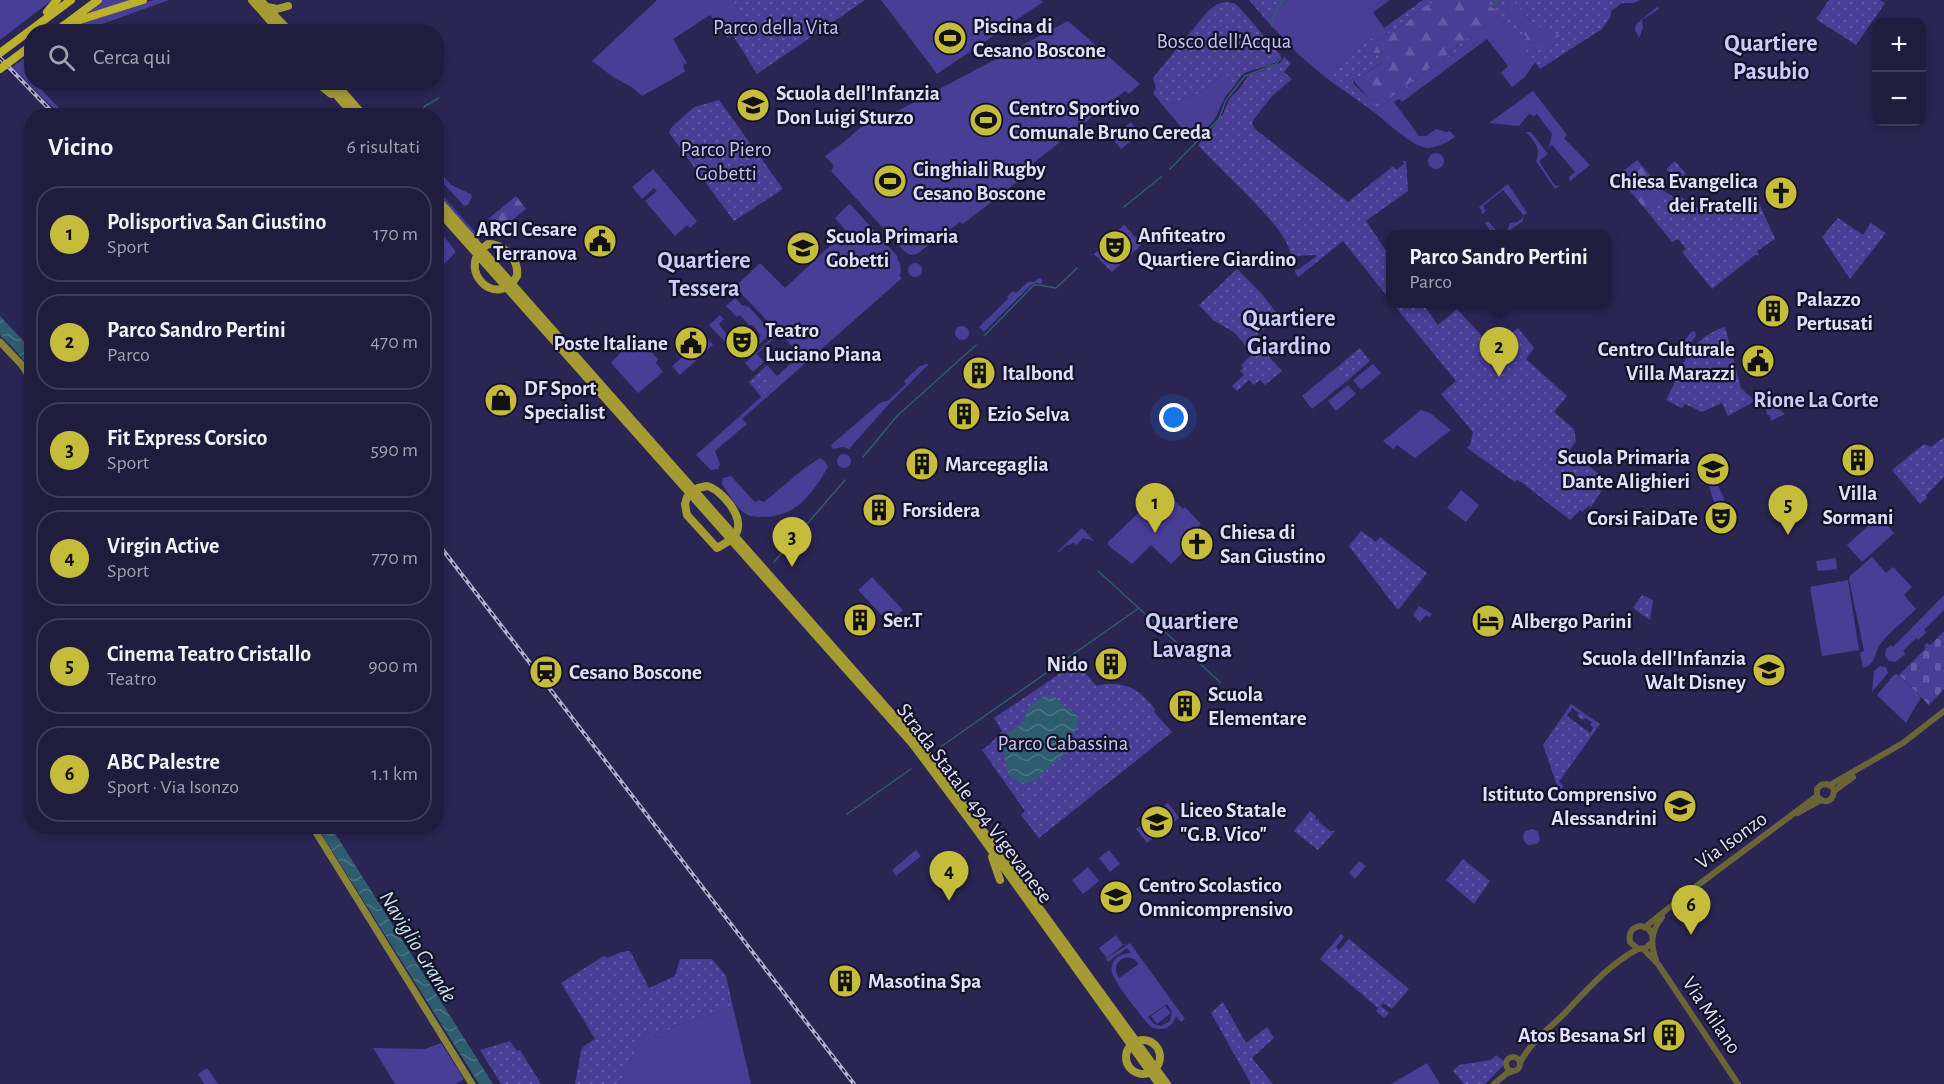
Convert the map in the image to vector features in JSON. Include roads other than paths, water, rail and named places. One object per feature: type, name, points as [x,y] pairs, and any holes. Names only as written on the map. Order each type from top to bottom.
[{"type":"highway","points":[[33,24],[57,0]]},
{"type":"highway","points":[[46,12],[63,0]]},
{"type":"highway","points":[[35,24],[71,0]]},
{"type":"highway","points":[[59,24],[90,0]]},
{"type":"highway","points":[[67,24],[98,0]]},
{"type":"highway","points":[[70,24],[143,0]]},
{"type":"highway","points":[[0,46],[24,31]]},
{"type":"highway","points":[[0,53],[24,32]]},
{"type":"highway","points":[[0,69],[24,52]]},
{"type":"main road","points":[[252,0],[273,24]]},
{"type":"main road","points":[[261,0],[283,24]]},
{"type":"main road","points":[[267,7],[278,9],[288,6]]},
{"type":"main road","points":[[326,90],[345,105]]},
{"type":"main road","points":[[332,90],[347,108]]},
{"type":"main road","points":[[341,90],[356,108]]},
{"type":"main road","points":[[444,208],[480,252],[732,538]]},
{"type":"main road","points":[[444,216],[480,252]]},
{"type":"main road","points":[[488,244],[504,248],[511,255],[518,271],[517,276],[509,285],[492,289],[480,282],[475,269],[480,252],[488,244]]},
{"type":"main road","points":[[0,342],[24,368]]},
{"type":"main road","points":[[702,487],[715,489],[735,512],[738,526],[732,538],[717,548],[687,514],[685,504],[692,492],[702,487]]},
{"type":"main road","name":"Strada Statale 494 Vigevanese","points":[[732,538],[912,743],[1134,1043]]},
{"type":"main road","name":"Strada Statale 494 Vigevanese","points":[[732,538],[928,755],[1153,1070]]},
{"type":"main road","points":[[964,812],[971,828],[992,856],[1000,880]]},
{"type":"main road","points":[[317,834],[472,1084]]},
{"type":"main road","name":"Strada Statale 494 Vigevanese","points":[[1148,1041],[1157,1049],[1159,1060],[1153,1070],[1138,1073],[1129,1066],[1126,1055],[1134,1043],[1148,1041]]},
{"type":"main road","points":[[1153,1070],[1159,1084]]},
{"type":"main road","points":[[1153,1070],[1167,1084]]},
{"type":"street","points":[[1832,788],[1903,743],[1944,711]]},
{"type":"street","points":[[1825,784],[1832,788],[1831,800],[1825,801],[1819,798],[1817,790],[1820,786],[1825,784]]},
{"type":"street","name":"Via Isonzo","points":[[1645,927],[1787,819],[1819,798]]},
{"type":"street","name":"Via Isonzo","points":[[1652,935],[1668,909]]},
{"type":"street","points":[[1496,1082],[1504,1072],[1508,1059],[1530,1047],[1618,961],[1630,942],[1631,930],[1638,926],[1645,927],[1652,935],[1651,943],[1618,961]]},
{"type":"street","points":[[1630,942],[1640,949]]},
{"type":"street","name":"Via Milano","points":[[1651,943],[1658,964],[1738,1084]]},
{"type":"street","name":"Via Milano","points":[[1640,949],[1658,964]]},
{"type":"street","points":[[1496,1082],[1519,1068],[1530,1047]]},
{"type":"street","points":[[1514,1057],[1520,1064]]},
{"type":"street","points":[[1506,1064],[1513,1071]]},
{"type":"water","points":[[0,316],[24,342],[24,361],[16,351],[0,335]]},
{"type":"water","points":[[1042,697],[1056,698],[1077,716],[1075,731],[1060,758],[1035,779],[1028,783],[1021,783],[1009,775],[1006,767],[1003,745],[1005,738],[1008,733],[1023,723],[1028,708]]},
{"type":"water","points":[[321,834],[335,834],[493,1084],[479,1084]]},
{"type":"waterway","points":[[1272,27],[1273,18],[1282,0]]},
{"type":"waterway","points":[[1490,6],[1499,0]]},
{"type":"waterway","points":[[1170,169],[1219,119],[1226,100],[1245,76],[1276,64],[1281,58]]},
{"type":"waterway","points":[[424,108],[439,98]]},
{"type":"waterway","points":[[1124,207],[1161,177]]},
{"type":"waterway","points":[[984,336],[1034,285],[1056,288],[1077,268]]},
{"type":"waterway","points":[[863,457],[897,416],[976,345]]},
{"type":"waterway","points":[[774,562],[845,480]]},
{"type":"waterway","points":[[1098,571],[1220,682]]},
{"type":"waterway","points":[[939,748],[1139,608]]},
{"type":"waterway","points":[[847,814],[911,769]]},
{"type":"railway","points":[[0,58],[24,83]]},
{"type":"railway","points":[[31,90],[48,108]]},
{"type":"railway","points":[[444,551],[854,1084]]},
{"type":"place","name":"Piscina di Cesano Boscone","points":[[950,38]]},
{"type":"place","name":"Scuola dell'Infanzia Don Luigi Sturzo","points":[[753,105]]},
{"type":"place","name":"Centro Sportivo Comunale Bruno Cereda","points":[[986,120]]},
{"type":"place","name":"Cinghiali Rugby Cesano Boscone","points":[[890,181]]},
{"type":"place","name":"Chiesa Evangelica dei Fratelli","points":[[1781,193]]},
{"type":"place","name":"ARCI Cesare Terranova","points":[[600,241]]},
{"type":"place","name":"Anfiteatro Quartiere Giardino","points":[[1115,247]]},
{"type":"place","name":"Scuola Primaria Gobetti","points":[[803,248]]},
{"type":"place","name":"Palazzo Pertusati","points":[[1773,311]]},
{"type":"place","name":"Teatro Luciano Piana","points":[[742,342]]},
{"type":"place","name":"Poste Italiane","points":[[691,343]]},
{"type":"place","name":"Centro Culturale Villa Marazzi","points":[[1758,361]]},
{"type":"place","name":"Italbond","points":[[979,373]]},
{"type":"place","name":"Parco Sandro Pertini","points":[[1499,377]]},
{"type":"place","name":"DF Sport Specialist","points":[[501,400]]},
{"type":"place","name":"Ezio Selva","points":[[964,414]]},
{"type":"place","name":"Villa Sormani","points":[[1858,460]]},
{"type":"place","name":"Marcegaglia","points":[[922,464]]},
{"type":"place","name":"Scuola Primaria Dante Alighieri","points":[[1713,469]]},
{"type":"place","name":"Forsidera","points":[[879,510]]},
{"type":"place","name":"Corsi FaiDaTe","points":[[1721,518]]},
{"type":"place","name":"Polisportiva San Giustino","points":[[1155,533]]},
{"type":"place","name":"Cinema Teatro Cristallo","points":[[1788,535]]},
{"type":"place","name":"Chiesa di San Giustino","points":[[1197,544]]},
{"type":"place","name":"Fit Express Corsico","points":[[792,567]]},
{"type":"place","name":"Ser.T","points":[[860,620]]},
{"type":"place","name":"Albergo Parini","points":[[1488,621]]},
{"type":"place","name":"Nido","points":[[1111,664]]},
{"type":"place","name":"Scuola dell'Infanzia Walt Disney","points":[[1769,670]]},
{"type":"place","name":"Cesano Boscone","points":[[546,672]]},
{"type":"place","name":"Scuola Elementare","points":[[1185,706]]},
{"type":"place","name":"Istituto Comprensivo Alessandrini","points":[[1680,806]]},
{"type":"place","name":"Liceo Statale \"G.B. Vico\"","points":[[1157,822]]},
{"type":"place","name":"Centro Scolastico Omnicomprensivo","points":[[1116,897]]},
{"type":"place","name":"Virgin Active","points":[[949,901]]},
{"type":"place","name":"ABC Palestre","points":[[1691,935]]},
{"type":"place","name":"Masotina Spa","points":[[845,981]]},
{"type":"place","name":"Atos Besana Srl","points":[[1669,1035]]},
{"type":"district","name":"Quartiere Pasubio","points":[[1771,57]]},
{"type":"district","name":"Quartiere Tessera","points":[[704,274]]},
{"type":"district","name":"Quartiere Giardino","points":[[1289,332]]},
{"type":"district","name":"Rione La Corte","points":[[1816,399]]},
{"type":"district","name":"Quartiere Lavagna","points":[[1192,635]]},
{"type":"park label","name":"Parco della Vita","points":[[776,27]]},
{"type":"park label","name":"Bosco dell'Acqua","points":[[1224,41]]},
{"type":"park label","name":"Parco Piero Gobetti","points":[[726,161]]},
{"type":"park label","name":"Parco Cabassina","points":[[1063,743]]},
{"type":"water label","name":"Naviglio Grande","points":[[419,946]]}]
